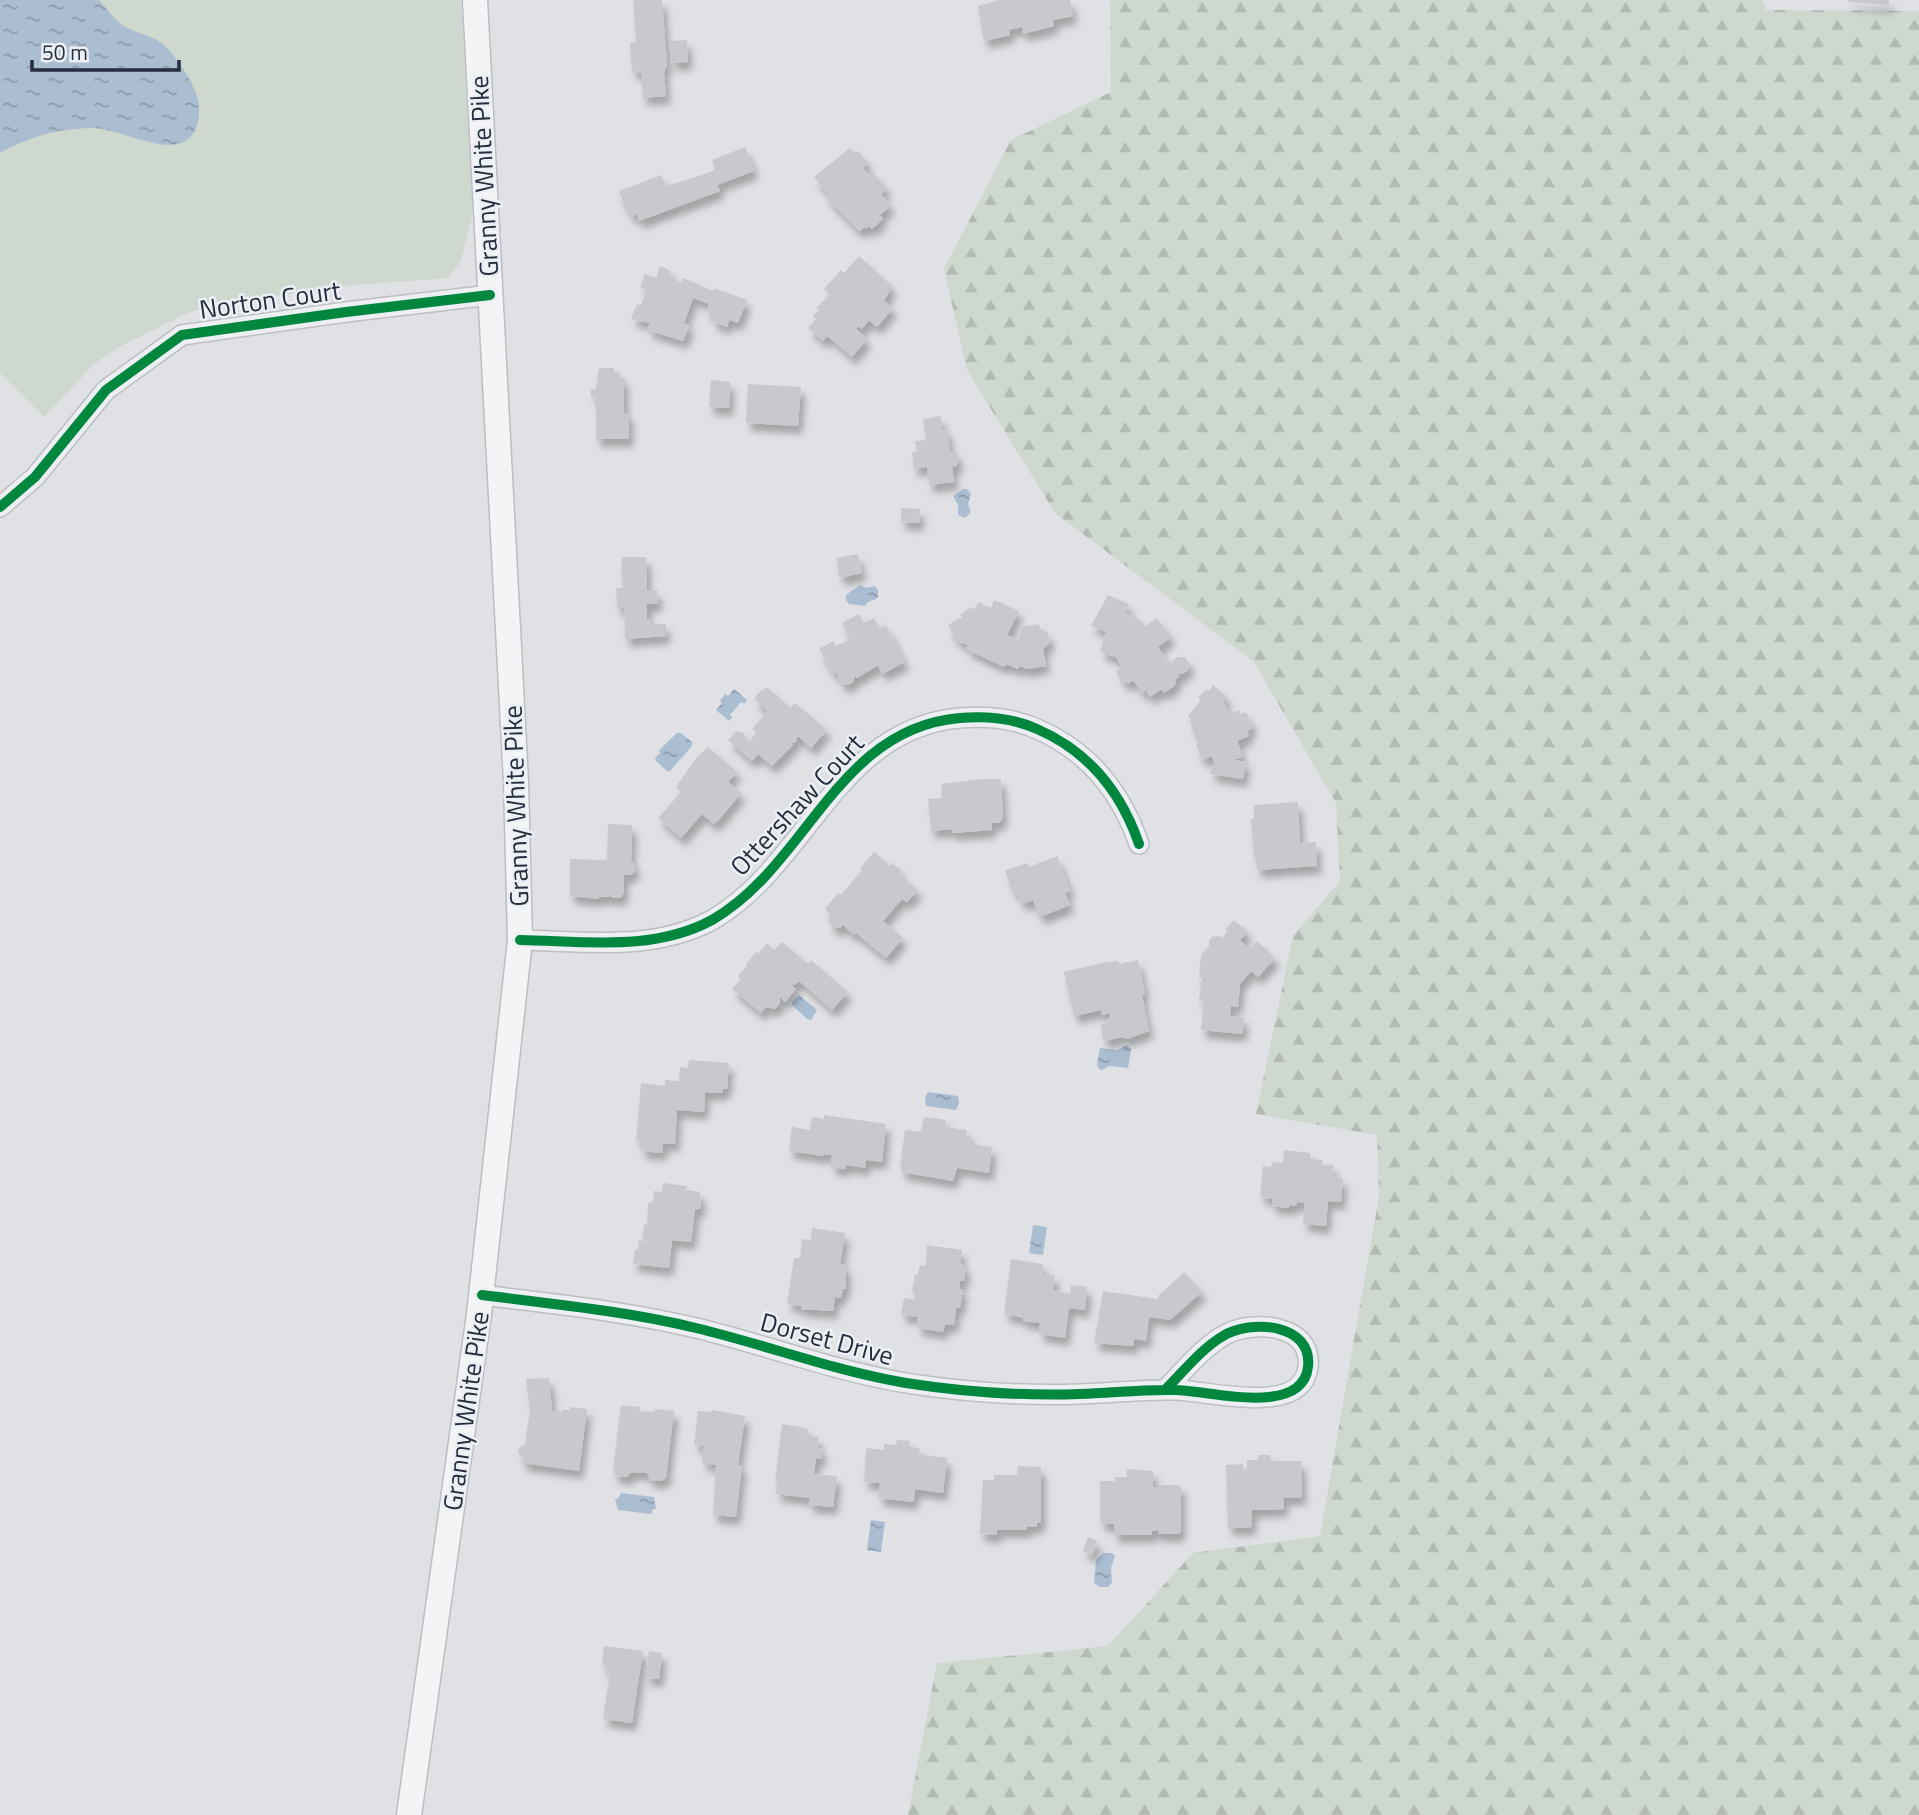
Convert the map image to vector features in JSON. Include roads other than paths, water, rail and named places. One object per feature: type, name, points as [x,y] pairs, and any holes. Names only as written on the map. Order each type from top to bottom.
[{"type":"main road","name":"Granny White Pike","points":[[409,1815],[482,1295],[520,940],[515,755],[475,0]]},
{"type":"street","name":"Norton Court","points":[[0,507],[34,477],[106,390],[182,335],[490,295]]},
{"type":"street","name":"Ottershaw Court","points":[[520,940],[652,940],[673,936],[712,920],[746,895],[865,759],[897,736],[934,722],[954,718],[1013,721],[1032,726],[1067,744],[1097,770],[1118,796],[1139,844]]},
{"type":"street","name":"Dorset Drive","points":[[482,1295],[667,1322],[736,1338],[846,1371],[909,1383],[985,1392],[1037,1394],[1165,1390],[1231,1397],[1285,1394],[1295,1390],[1303,1381],[1308,1370],[1307,1356],[1300,1339],[1286,1330],[1237,1329],[1213,1343],[1165,1390]]},
{"type":"water","points":[[0,0],[99,0],[122,24],[164,45],[179,64],[190,80],[199,105],[194,132],[185,141],[172,145],[156,144],[92,128],[67,130],[33,138],[0,153]]},
{"type":"water","points":[[967,489],[971,494],[968,504],[971,512],[965,518],[958,515],[958,505],[953,496]]},
{"type":"water","points":[[860,585],[866,588],[875,586],[878,597],[865,606],[849,604],[846,595]]},
{"type":"water","points":[[734,689],[747,700],[744,704],[741,702],[730,715],[732,717],[729,721],[716,710],[725,694],[728,696]]},
{"type":"water","points":[[677,733],[692,742],[692,746],[670,771],[667,771],[655,758],[660,753],[659,750]]},
{"type":"water","points":[[799,995],[817,1010],[811,1020],[792,1005]]},
{"type":"water","points":[[1127,1045],[1131,1049],[1128,1068],[1109,1066],[1099,1069],[1097,1065],[1100,1048],[1117,1050]]},
{"type":"water","points":[[928,1092],[958,1096],[956,1110],[926,1106],[925,1098]]},
{"type":"water","points":[[1033,1225],[1047,1227],[1043,1255],[1029,1253]]},
{"type":"water","points":[[621,1493],[654,1497],[656,1509],[653,1509],[651,1514],[618,1510],[615,1499],[618,1499]]},
{"type":"water","points":[[871,1520],[885,1522],[881,1552],[867,1550]]},
{"type":"water","points":[[1103,1553],[1112,1553],[1115,1556],[1111,1568],[1112,1583],[1108,1587],[1100,1587],[1094,1583],[1096,1560]]}]
